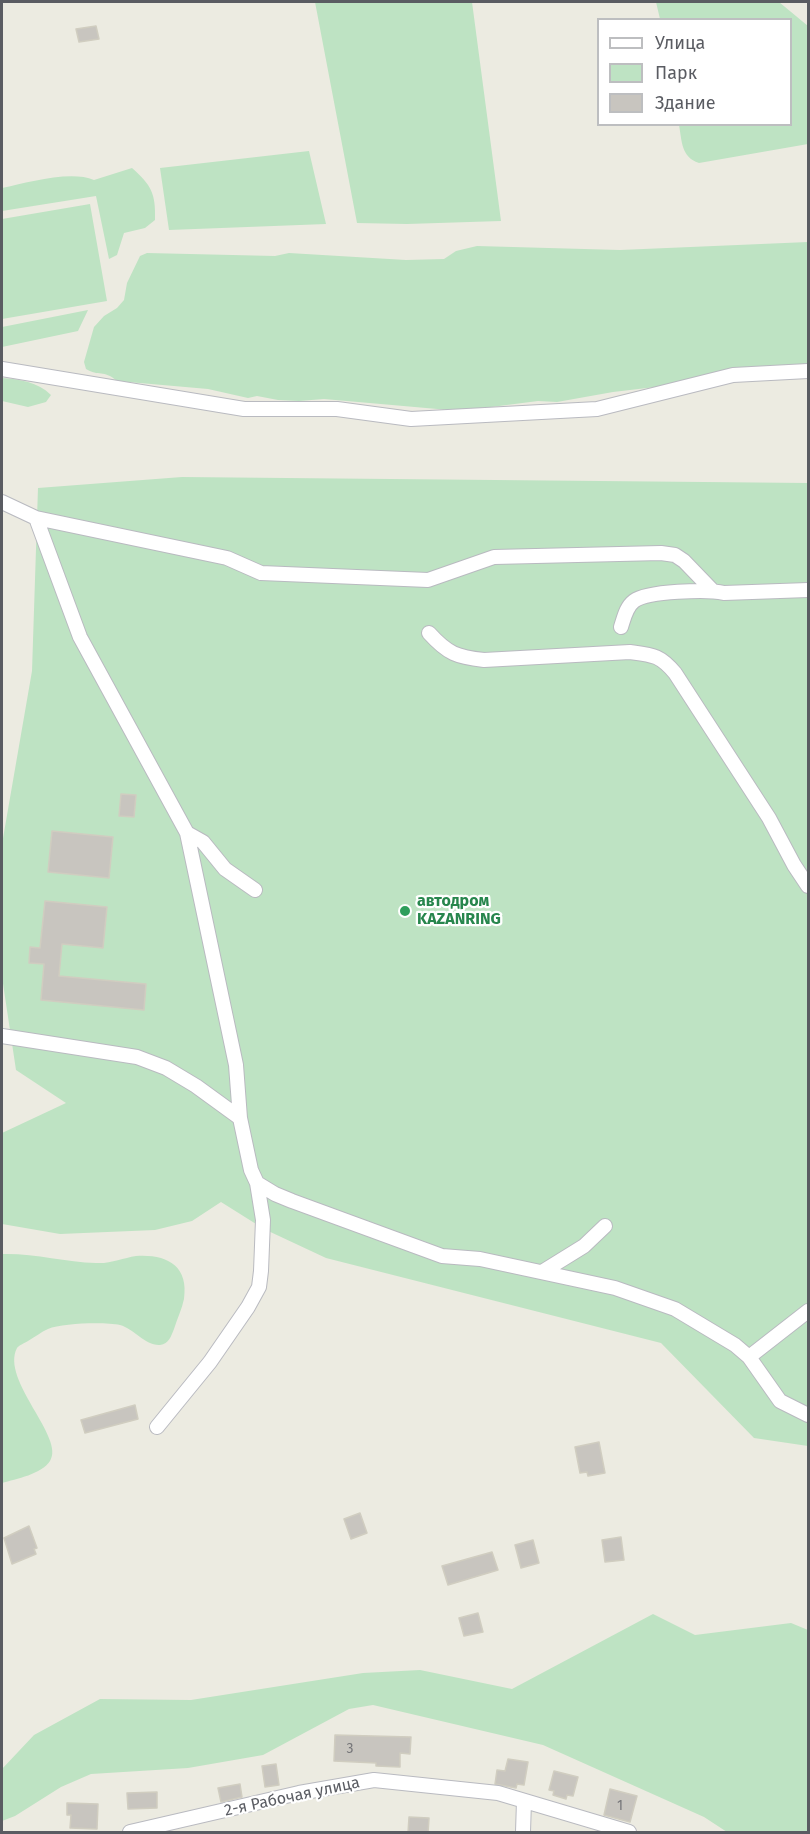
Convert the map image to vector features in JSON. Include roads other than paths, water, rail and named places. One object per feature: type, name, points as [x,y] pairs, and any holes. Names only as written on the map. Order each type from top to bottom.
[{"type":"street","points":[[2,369],[244,409],[337,409],[411,418],[597,409],[733,375],[808,371]]},
{"type":"street","points":[[2,502],[36,518],[227,558],[261,573],[428,580],[494,558],[661,553],[675,555],[684,561],[712,590]]},
{"type":"street","points":[[36,518],[80,637],[187,833],[236,1065],[240,1118],[257,1183],[263,1220],[259,1287],[210,1362],[157,1427]]},
{"type":"street","points":[[621,627],[628,608],[642,596],[712,590],[724,593],[808,590]]},
{"type":"street","points":[[429,633],[452,654],[475,659],[630,652],[663,659],[675,673],[769,818],[808,886]]},
{"type":"street","points":[[187,833],[202,842],[225,869],[255,890]]},
{"type":"street","points":[[2,1036],[136,1056],[166,1068],[196,1086],[240,1118]]},
{"type":"street","points":[[257,1183],[292,1202],[442,1256],[480,1259],[615,1288],[675,1309],[735,1345],[749,1357],[780,1401],[808,1415]]},
{"type":"street","points":[[542,1272],[584,1246],[605,1226]]},
{"type":"street","points":[[749,1357],[808,1311]]},
{"type":"street","name":"2-я Рабочая улица","points":[[130,1833],[299,1793],[374,1780],[498,1793],[629,1833]]},
{"type":"street","points":[[523,1833],[524,1801]]},
{"type":"place","name":"автодром KAZANRING","points":[[405,911]]}]
